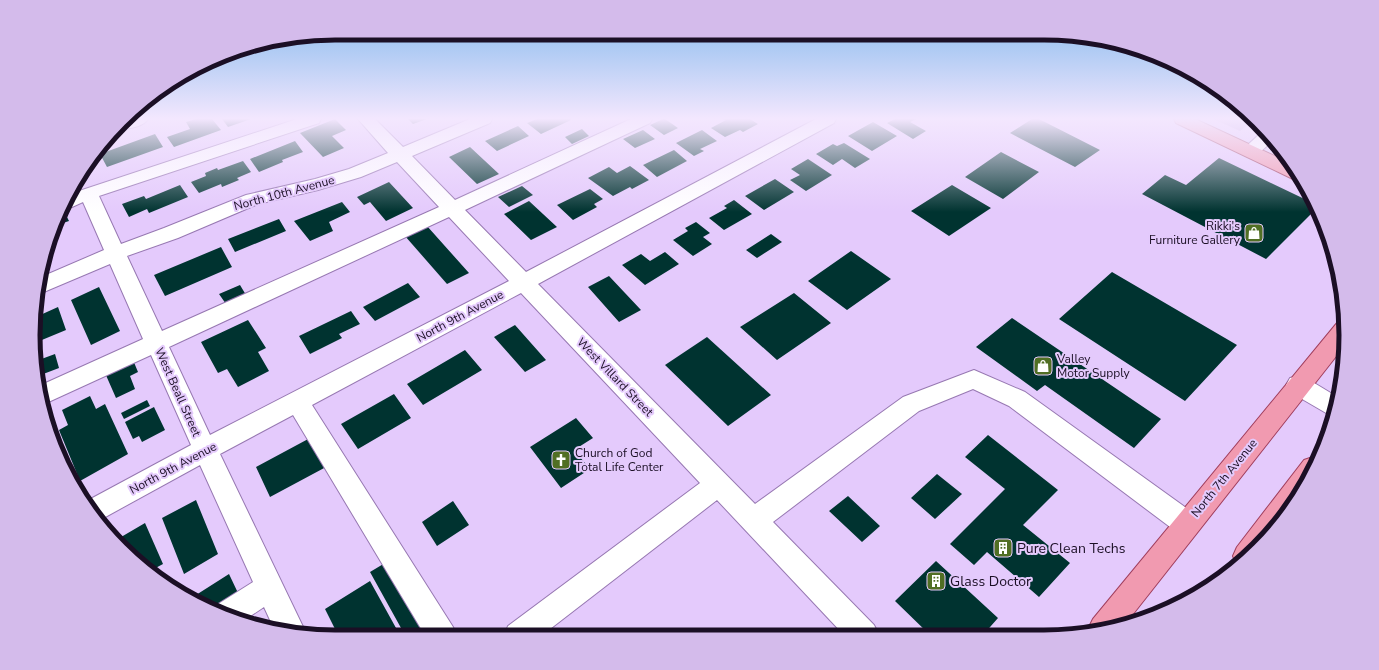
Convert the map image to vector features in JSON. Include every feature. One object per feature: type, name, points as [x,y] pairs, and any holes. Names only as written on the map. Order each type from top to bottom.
[{"type":"main road","points":[[1250,151],[1288,170]]},
{"type":"main road","name":"North 7th Avenue","points":[[1108,623],[1298,385],[1339,336]]},
{"type":"main road","points":[[1274,520],[1281,511]]},
{"type":"street","points":[[73,199],[88,193],[218,150]]},
{"type":"street","name":"West Villard Street","points":[[396,150],[859,630]]},
{"type":"street","name":"North 10th Avenue","points":[[45,283],[116,253],[253,200],[341,178],[412,150]]},
{"type":"street","points":[[46,393],[577,150]]},
{"type":"street","name":"North 9th Avenue","points":[[97,509],[770,150]]},
{"type":"street","name":"West Beall Street","points":[[88,193],[205,450],[287,626]]},
{"type":"street","points":[[754,520],[911,404],[974,379],[1017,399],[1187,524]]},
{"type":"street","points":[[1298,385],[1330,405]]},
{"type":"street","points":[[298,402],[439,630]]},
{"type":"street","points":[[526,630],[718,484]]},
{"type":"street","points":[[232,611],[269,588]]},
{"type":"building","points":[[110,150],[154,150],[107,167],[101,155]]},
{"type":"building","points":[[272,150],[302,150],[303,152],[282,160],[283,162],[259,172],[250,159]]},
{"type":"building","points":[[317,150],[339,150],[323,157]]},
{"type":"building","points":[[463,150],[474,150],[499,174],[477,184],[449,157]]},
{"type":"building","points":[[673,150],[687,161],[657,177],[643,165]]},
{"type":"building","points":[[686,150],[704,151],[694,156]]},
{"type":"building","points":[[822,150],[856,150],[870,159],[855,168],[842,159],[833,165],[816,154]]},
{"type":"building","points":[[1043,150],[1100,150],[1075,167]]},
{"type":"building","points":[[1001,152],[1039,172],[1003,199],[965,177]]},
{"type":"building","name":"Rikki's Furniture Gallery","points":[[1219,158],[1306,200],[1313,212],[1266,259],[1142,194],[1165,175],[1186,185]]},
{"type":"building","points":[[808,159],[832,175],[806,191],[790,180],[800,175],[791,169]]},
{"type":"building","points":[[243,161],[251,172],[237,178],[239,180],[222,187],[221,184],[199,193],[191,182],[206,176],[205,173],[217,168],[218,170]]},
{"type":"building","points":[[630,166],[649,180],[632,189],[630,187],[613,196],[588,178],[609,167],[617,173]]},
{"type":"building","points":[[775,179],[794,192],[764,210],[745,196]]},
{"type":"building","points":[[389,182],[413,208],[386,221],[370,202],[364,205],[357,197]]},
{"type":"building","points":[[180,185],[188,197],[149,213],[147,209],[129,217],[122,204],[144,196],[146,199]]},
{"type":"building","points":[[952,185],[991,208],[949,236],[911,211]]},
{"type":"building","points":[[522,186],[533,195],[509,207],[498,197]]},
{"type":"building","points":[[590,189],[603,199],[594,204],[597,207],[573,220],[557,205]]},
{"type":"building","points":[[734,200],[752,214],[724,230],[709,218],[727,208],[724,206]]},
{"type":"building","points":[[529,201],[557,227],[531,240],[504,214]]},
{"type":"building","points":[[342,202],[350,212],[329,222],[333,231],[310,241],[294,221]]},
{"type":"building","points":[[66,214],[69,221],[62,224]]},
{"type":"building","points":[[279,219],[286,231],[235,252],[228,239]]},
{"type":"building","points":[[696,222],[710,233],[703,237],[712,244],[693,256],[673,240],[688,231],[685,228]]},
{"type":"building","points":[[427,226],[469,273],[447,284],[405,236]]},
{"type":"building","points":[[771,234],[782,242],[757,258],[746,250]]},
{"type":"building","points":[[221,247],[232,267],[165,296],[154,275]]},
{"type":"building","points":[[851,251],[891,279],[847,310],[808,281]]},
{"type":"building","points":[[665,252],[679,264],[645,285],[622,265],[641,254],[650,261]]},
{"type":"building","points":[[1112,272],[1237,345],[1185,401],[1059,319]]},
{"type":"building","points":[[609,276],[641,310],[619,322],[588,287]]},
{"type":"building","points":[[408,283],[420,297],[375,321],[363,307]]},
{"type":"building","points":[[240,285],[246,295],[226,304],[219,294]]},
{"type":"building","points":[[99,287],[120,331],[91,345],[71,300]]},
{"type":"building","points":[[794,293],[831,323],[777,360],[740,327]]},
{"type":"building","points":[[58,307],[66,330],[40,341],[41,315]]},
{"type":"building","points":[[351,311],[360,324],[339,334],[342,338],[310,354],[299,336]]},
{"type":"building","name":"Valley Motor Supply","points":[[1012,318],[1161,419],[1134,448],[1045,385],[1037,391],[976,347]]},
{"type":"building","points":[[248,320],[266,348],[258,352],[269,371],[238,387],[227,369],[218,373],[201,342]]},
{"type":"building","points":[[515,325],[546,360],[525,372],[494,337]]},
{"type":"building","points":[[707,337],[771,395],[728,426],[665,365]]},
{"type":"building","points":[[465,350],[482,370],[423,405],[407,384]]},
{"type":"building","points":[[55,354],[59,368],[43,374],[41,359]]},
{"type":"building","points":[[133,360],[138,372],[130,376],[135,389],[116,398],[105,373]]},
{"type":"building","points":[[394,394],[411,418],[358,449],[341,424]]},
{"type":"building","points":[[90,396],[96,409],[105,404],[128,454],[80,481],[59,430],[68,425],[62,410]]},
{"type":"building","points":[[147,400],[150,406],[124,419],[121,413]]},
{"type":"building","points":[[154,407],[165,430],[142,442],[139,436],[133,439],[125,422]]},
{"type":"building","name":"Church of God Total Life Center","points":[[576,418],[593,438],[574,450],[590,469],[561,488],[530,447]]},
{"type":"building","points":[[988,435],[1058,490],[1023,525],[1070,563],[1039,597],[987,552],[974,565],[950,544],[1005,489],[965,457]]},
{"type":"building","points":[[310,438],[326,467],[270,497],[256,467]]},
{"type":"building","points":[[937,474],[962,494],[935,519],[911,498]]},
{"type":"building","points":[[848,496],[880,526],[862,542],[829,511]]},
{"type":"building","points":[[196,500],[218,554],[184,574],[162,518]]},
{"type":"building","points":[[453,501],[469,525],[437,546],[422,522]]},
{"type":"building","points":[[145,523],[163,564],[154,569],[120,538]]},
{"type":"building","points":[[390,560],[431,630],[402,630],[370,572]]},
{"type":"building","name":"Glass Doctor","points":[[936,561],[998,618],[987,630],[925,630],[895,601]]},
{"type":"building","points":[[229,574],[238,593],[218,606],[196,595]]},
{"type":"building","points":[[370,581],[397,630],[336,630],[325,609]]},
{"type":"place","name":"Rikki's Furniture Gallery","points":[[1254,233]]},
{"type":"place","name":"Valley Motor Supply","points":[[1043,366]]},
{"type":"place","name":"Church of God Total Life Center","points":[[561,460]]},
{"type":"place","name":"Pure Clean Techs","points":[[1003,548]]},
{"type":"place","name":"Glass Doctor","points":[[936,581]]}]
